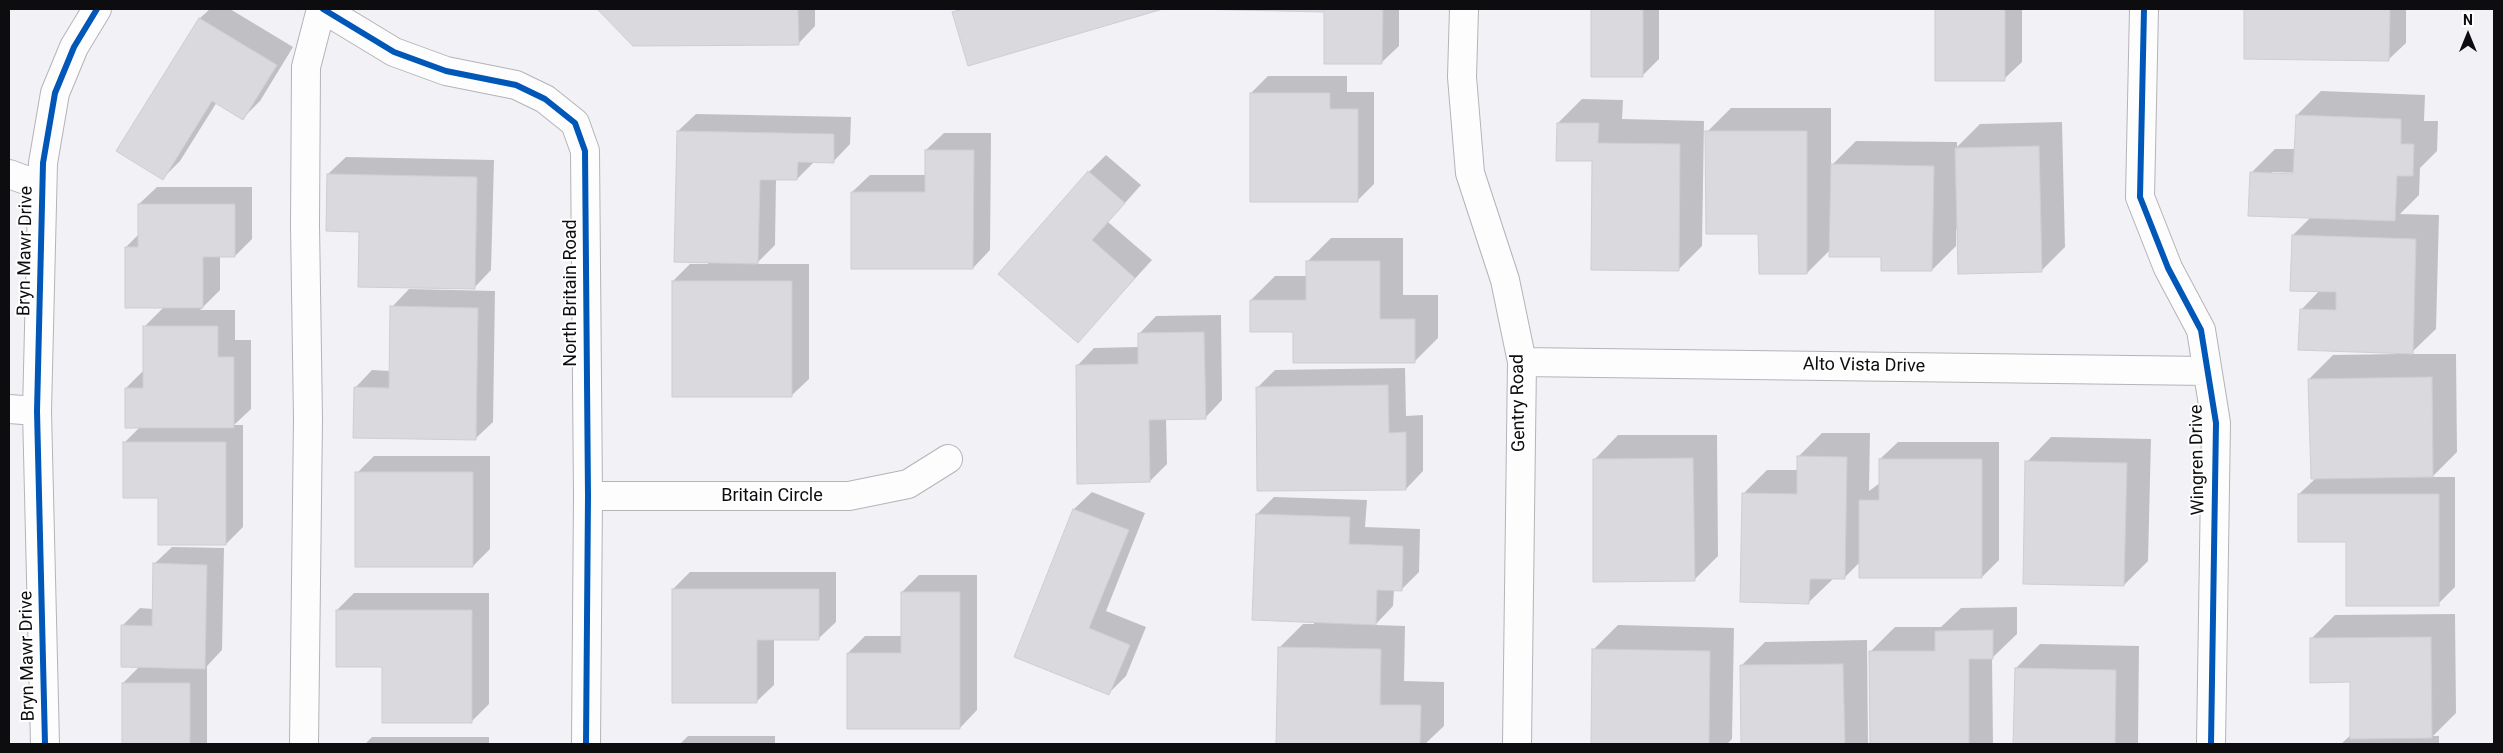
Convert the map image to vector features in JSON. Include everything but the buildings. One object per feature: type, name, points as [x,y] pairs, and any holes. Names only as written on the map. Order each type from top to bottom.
[{"type":"street","name":"Bryn Mawr Drive","points":[[45,744],[37,411],[43,163],[55,93],[74,47],[97,9]]},
{"type":"street","points":[[304,744],[308,419],[305,225],[306,67],[322,9]]},
{"type":"street","name":"North Britain Road","points":[[322,9],[394,52],[446,70],[516,85],[545,99],[575,123],[585,151],[588,496],[586,744]]},
{"type":"street","name":"Gentry Road","points":[[1464,9],[1462,76],[1470,173],[1505,280],[1522,362],[1517,744]]},
{"type":"street","name":"Wingren Drive","points":[[2144,9],[2140,197],[2168,268],[2201,330],[2216,424],[2211,744]]},
{"type":"street","points":[[9,174],[42,186]]},
{"type":"street","name":"Alto Vista Drive","points":[[1522,362],[2207,371]]},
{"type":"street","points":[[9,409],[37,411]]},
{"type":"street","name":"Britain Circle","points":[[588,496],[849,496],[908,484],[948,459]]},
{"type":"cycle path","points":[[45,744],[37,411],[43,163],[55,93],[74,47],[97,9]]},
{"type":"cycle path","points":[[323,9],[394,52],[446,71],[516,85],[545,99],[575,123],[585,151],[588,496],[586,744]]},
{"type":"cycle path","points":[[2144,9],[2140,197],[2168,268],[2201,330],[2216,423],[2211,744]]}]
